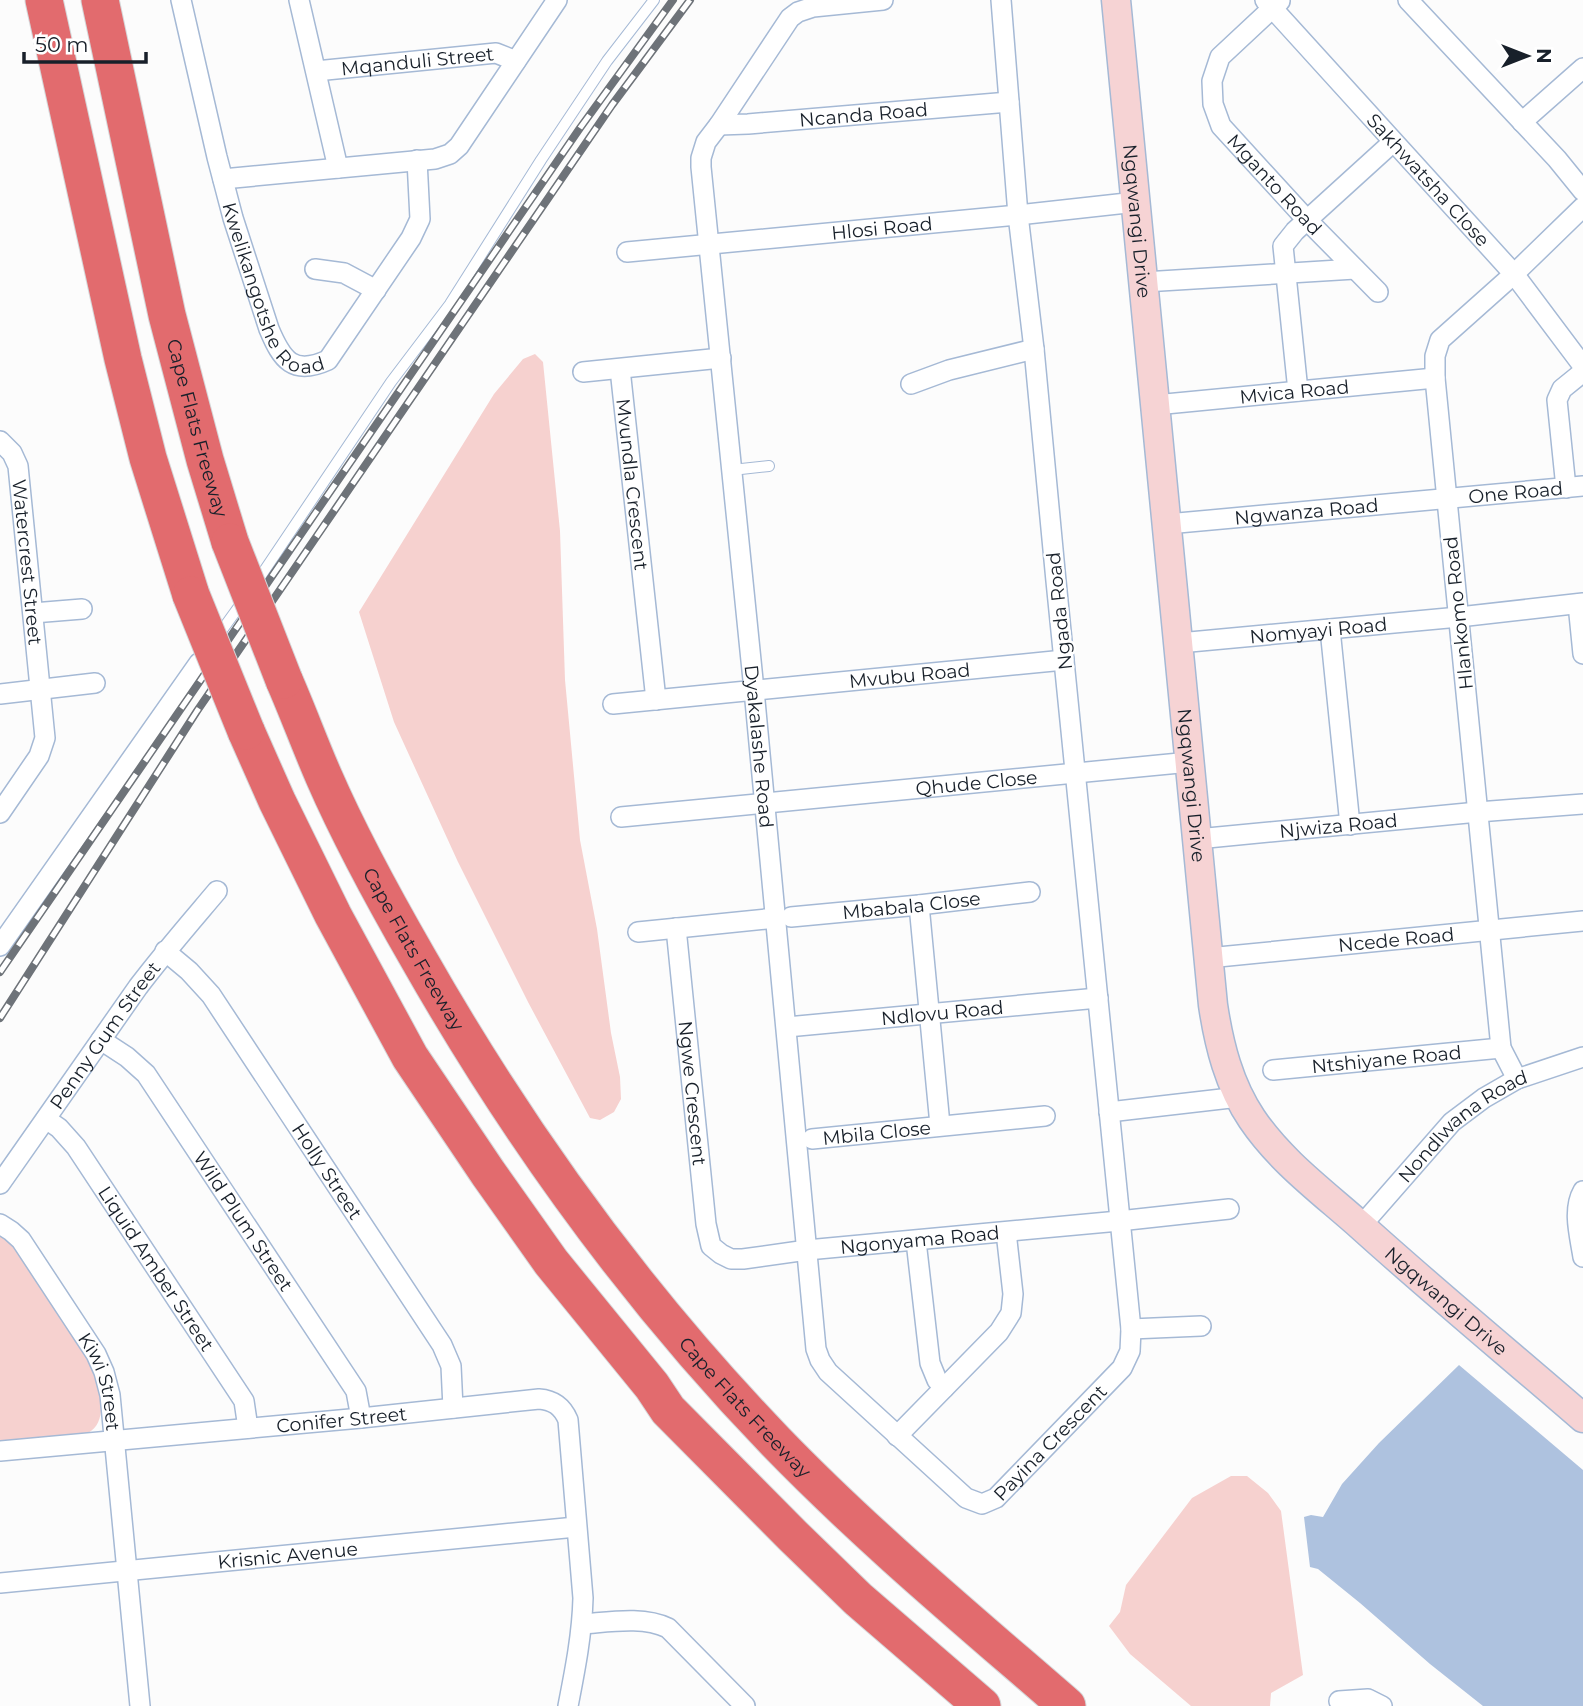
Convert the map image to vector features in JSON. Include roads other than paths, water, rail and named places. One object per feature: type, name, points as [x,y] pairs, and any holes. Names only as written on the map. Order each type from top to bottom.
[{"type":"highway","points":[[29,0],[65,100]]},
{"type":"highway","points":[[44,0],[123,359],[168,524],[191,595],[277,801],[333,915],[410,1057],[551,1262],[652,1386],[668,1410],[858,1599],[982,1706]]},
{"type":"highway","name":"Cape Flats Freeway","points":[[100,0],[167,315],[205,460],[230,542],[325,779],[377,887],[455,1023],[521,1124],[590,1223],[703,1361],[783,1449],[845,1511],[906,1568],[1067,1706]]},
{"type":"street","name":"Kwelikangotshe Road","points":[[181,0],[233,218],[269,329],[282,356],[288,361],[312,366],[328,360],[416,230],[420,219],[417,160]]},
{"type":"street","points":[[299,0],[338,168]]},
{"type":"street","points":[[223,179],[442,158],[459,146],[557,0]]},
{"type":"street","name":"Dyakalashe Road","points":[[807,1250],[787,1027],[784,918],[765,803],[701,158],[706,142],[790,18],[813,7],[883,0]]},
{"type":"street","name":"Ngada Road","points":[[1001,0],[1018,215],[1034,349],[1119,1221]]},
{"type":"street","name":"Ngqwangi Drive","points":[[1116,0],[1208,958],[1217,1032],[1230,1075],[1250,1116],[1275,1150],[1583,1418]]},
{"type":"street","points":[[1408,0],[1557,159],[1583,191]]},
{"type":"street","name":"Sakhwatsha Close","points":[[1273,3],[1393,142],[1514,274],[1583,366]]},
{"type":"street","name":"Mganto Road","points":[[1273,3],[1220,57],[1212,81],[1213,104],[1221,126],[1307,220],[1378,292]]},
{"type":"street","name":"Mqanduli Street","points":[[316,71],[496,53],[516,61]]},
{"type":"street","points":[[1522,122],[1583,68]]},
{"type":"street","name":"Ncanda Road","points":[[719,125],[1009,102]]},
{"type":"street","points":[[1298,391],[1283,246],[1295,230],[1393,142]]},
{"type":"street","name":"Hlosi Road","points":[[626,251],[1136,202]]},
{"type":"street","name":"Hlankomo Road","points":[[1517,1079],[1501,1048],[1435,356],[1440,340],[1514,274],[1583,206]]},
{"type":"street","points":[[314,269],[344,273],[376,289]]},
{"type":"street","points":[[1144,282],[1355,269]]},
{"type":"street","points":[[911,384],[949,370],[1034,349]]},
{"type":"street","points":[[583,372],[721,358]]},
{"type":"street","name":"Mvundla Crescent","points":[[620,369],[656,700]]},
{"type":"street","points":[[1574,487],[1558,400],[1562,390],[1583,372]]},
{"type":"street","name":"Mvica Road","points":[[1155,405],[1435,378]]},
{"type":"street","name":"Watercrest Street","points":[[0,441],[12,453],[18,466],[45,738],[39,756],[0,813]]},
{"type":"street","name":"One Road","points":[[1447,498],[1574,487]]},
{"type":"street","name":"Ngwanza Road","points":[[1167,524],[1447,498]]},
{"type":"street","points":[[1581,603],[1583,653]]},
{"type":"street","name":"Nomyayi Road","points":[[1179,643],[1581,603]]},
{"type":"street","points":[[33,613],[82,609]]},
{"type":"street","points":[[1330,629],[1350,825]]},
{"type":"street","name":"Mvubu Road","points":[[754,690],[1064,660]]},
{"type":"street","points":[[0,946],[199,663]]},
{"type":"street","points":[[0,694],[95,683]]},
{"type":"street","points":[[613,704],[754,690]]},
{"type":"street","name":"Qhude Close","points":[[621,817],[1189,762]]},
{"type":"street","name":"Njwiza Road","points":[[1197,839],[1583,804]]},
{"type":"street","name":"Penny Gum Street","points":[[0,1184],[165,951],[216,891]]},
{"type":"street","name":"Mbabala Close","points":[[784,918],[1030,892]]},
{"type":"street","name":"Mbila Close","points":[[919,905],[940,1125]]},
{"type":"street","points":[[638,932],[784,918]]},
{"type":"street","name":"Ncede Road","points":[[1208,958],[1583,921]]},
{"type":"street","name":"Ngwe Crescent","points":[[676,928],[706,1224],[711,1246],[721,1254]]},
{"type":"street","name":"Holly Street","points":[[165,951],[189,971],[211,995],[442,1345],[451,1366],[453,1408]]},
{"type":"street","name":"Ndlovu Road","points":[[787,1027],[1098,998]]},
{"type":"street","name":"Wild Plum Street","points":[[101,1040],[127,1057],[146,1074],[356,1391],[361,1418]]},
{"type":"street","name":"Ntshiyane Road","points":[[1273,1070],[1501,1048]]},
{"type":"street","name":"Nondlwana Road","points":[[1361,1226],[1452,1122],[1484,1098],[1517,1079],[1583,1056]]},
{"type":"street","points":[[1109,1112],[1239,1097]]},
{"type":"street","name":"Mbila Close","points":[[812,1139],[1045,1116]]},
{"type":"street","name":"Liquid Amber Street","points":[[46,1119],[59,1128],[76,1147],[237,1390],[244,1401],[248,1428]]},
{"type":"street","points":[[1583,1191],[1577,1211],[1583,1257]]},
{"type":"street","name":"Ngonyama Road","points":[[721,1254],[731,1259],[743,1259],[807,1250],[1229,1209]]},
{"type":"street","name":"Payina Crescent","points":[[807,1250],[816,1349],[828,1372],[966,1498],[982,1504],[996,1499],[1122,1368],[1130,1351],[1131,1329],[1119,1221]]},
{"type":"street","name":"Kiwi Street","points":[[0,1224],[21,1240],[96,1354],[104,1372],[110,1395],[140,1706]]},
{"type":"street","points":[[897,1437],[999,1332],[1011,1313],[1013,1294],[1006,1232]]},
{"type":"street","points":[[916,1241],[930,1363],[937,1380],[944,1388]]},
{"type":"street","points":[[1131,1329],[1201,1326]]},
{"type":"street","name":"Conifer Street","points":[[0,1451],[547,1400],[560,1407],[568,1420],[581,1574],[582,1624],[568,1706]]},
{"type":"street","name":"Krisnic Avenue","points":[[0,1583],[576,1527]]},
{"type":"street","points":[[582,1624],[658,1623],[668,1629],[745,1706]]},
{"type":"street","points":[[1339,1701],[1368,1699],[1382,1706]]},
{"type":"lane","points":[[199,663],[238,610],[391,382],[450,304],[607,61],[654,0]]},
{"type":"lane","points":[[732,470],[769,466]]},
{"type":"water","points":[[1459,1365],[1583,1470],[1583,1706],[1483,1706],[1318,1569],[1310,1567],[1304,1517],[1323,1517],[1342,1484],[1379,1443]]},
{"type":"railway","points":[[0,972],[580,128],[673,0]]},
{"type":"railway","points":[[0,1018],[197,711],[612,105],[690,0]]}]
